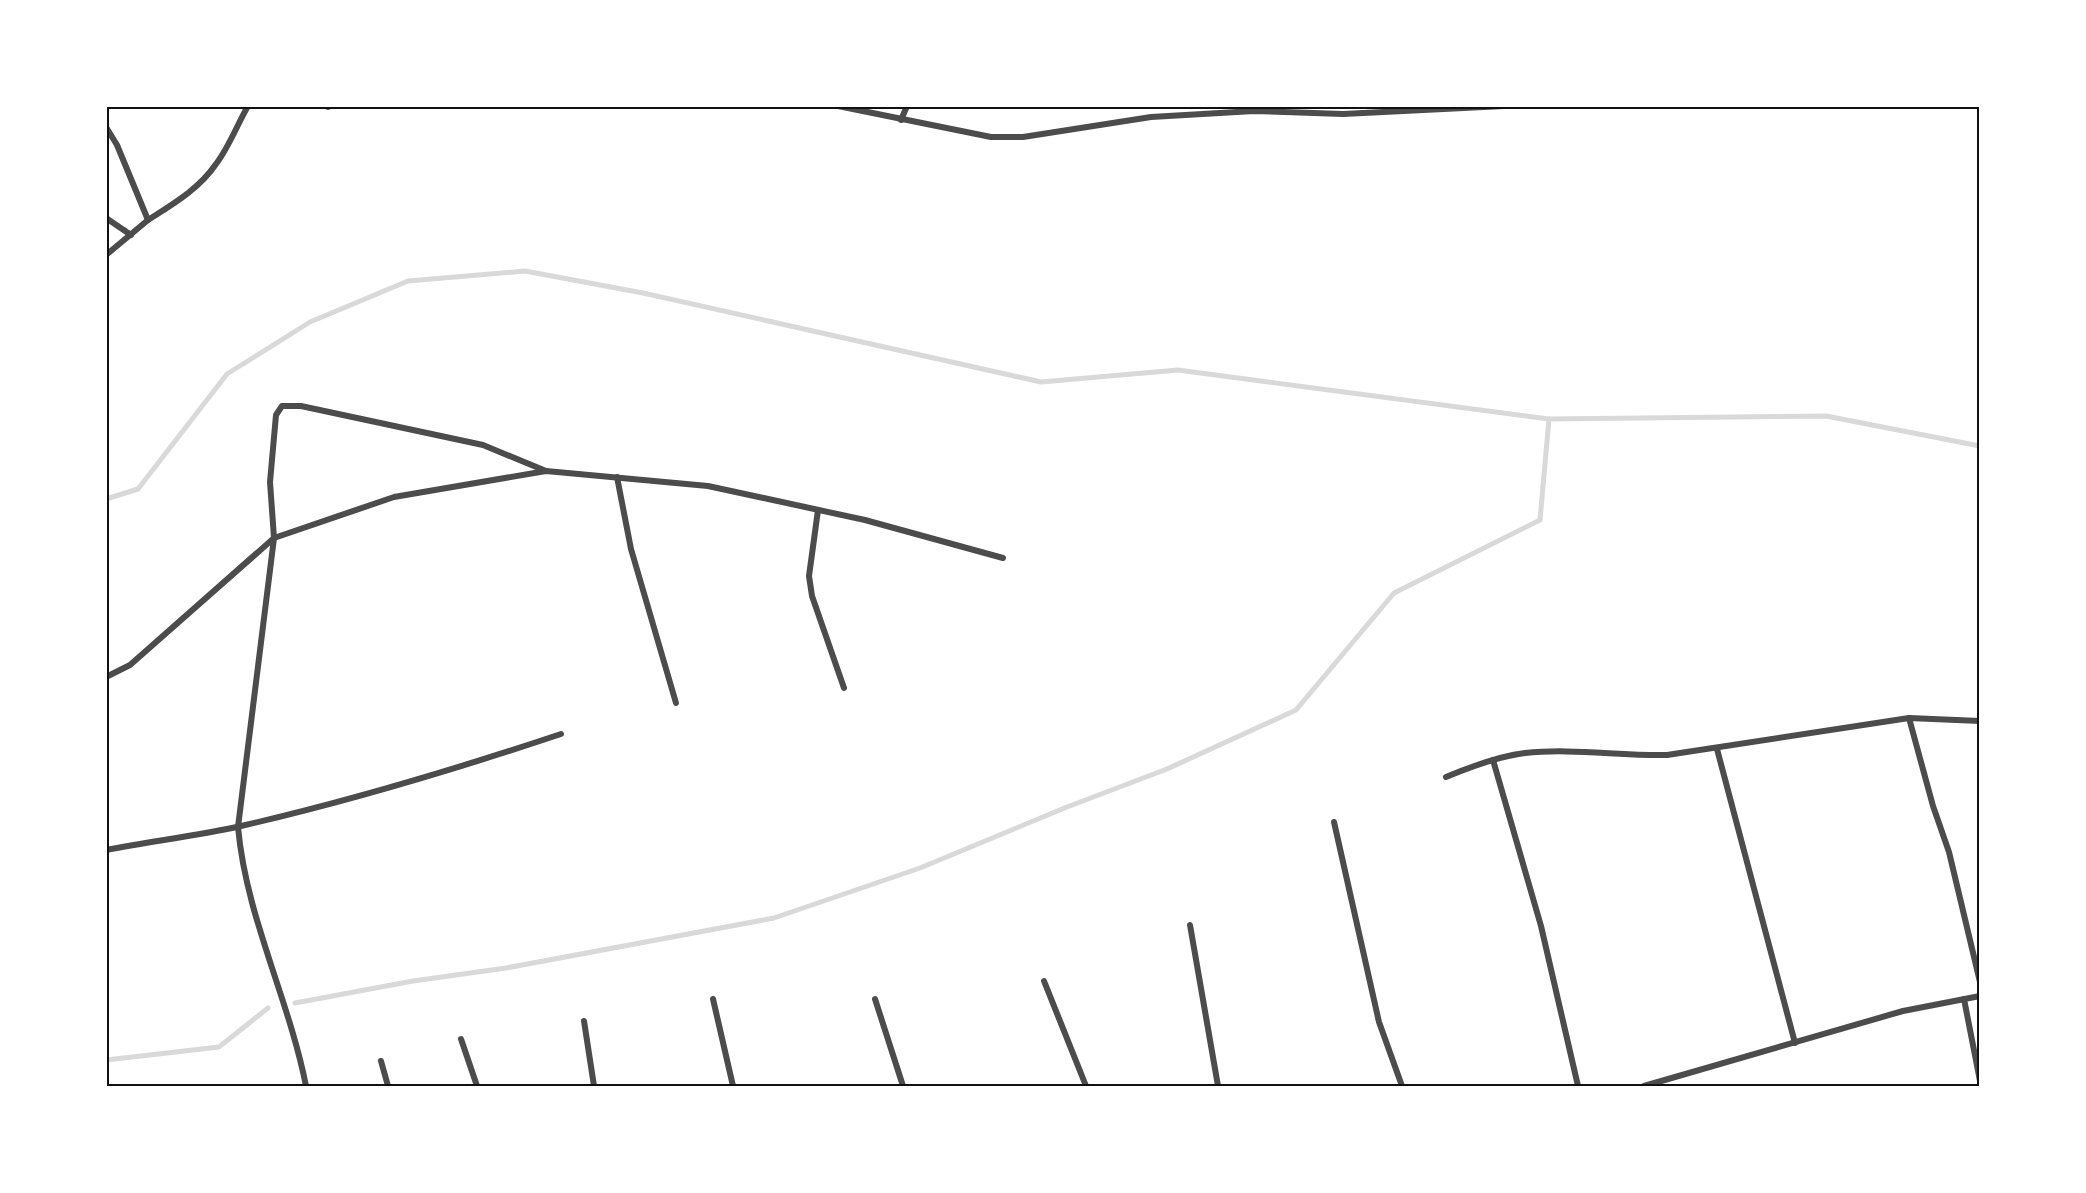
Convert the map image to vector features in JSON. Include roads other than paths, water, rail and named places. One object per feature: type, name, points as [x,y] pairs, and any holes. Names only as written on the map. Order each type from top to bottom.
[{"type":"street","points":[[106,255],[148,220],[184,197],[205,178],[217,164],[248,106]]},
{"type":"street","points":[[838,106],[991,137],[1023,137],[1150,117],[1255,109],[1343,114],[1504,106]]},
{"type":"street","points":[[901,120],[907,106]]},
{"type":"street","points":[[106,127],[117,145],[148,220]]},
{"type":"street","points":[[106,218],[131,235]]},
{"type":"street","points":[[306,1086],[241,855],[238,827],[274,538],[270,482],[276,415],[282,406],[301,406],[483,445],[546,471]]},
{"type":"street","points":[[106,677],[130,665],[274,538],[394,497],[546,471],[708,486],[865,520],[1003,558]]},
{"type":"street","points":[[617,477],[631,549],[676,703]]},
{"type":"street","points":[[818,510],[809,576],[812,596],[844,688]]},
{"type":"street","points":[[1446,777],[1522,753],[1544,751],[1630,756],[1717,749],[1909,718],[1980,721]]},
{"type":"street","points":[[1909,718],[1933,806],[1949,852],[1980,982]]},
{"type":"street","points":[[106,850],[238,827],[418,780],[561,734]]},
{"type":"street","points":[[1717,749],[1795,1043]]},
{"type":"street","points":[[1494,760],[1541,926],[1578,1086]]},
{"type":"street","points":[[1334,822],[1379,1022],[1402,1086]]},
{"type":"street","points":[[1190,925],[1218,1086]]},
{"type":"street","points":[[1044,981],[1086,1086]]},
{"type":"street","points":[[1644,1086],[1903,1011],[1980,996]]},
{"type":"street","points":[[712,999],[733,1086]]},
{"type":"street","points":[[875,999],[903,1086]]},
{"type":"street","points":[[1964,999],[1980,1081]]},
{"type":"street","points":[[584,1021],[594,1086]]},
{"type":"street","points":[[461,1039],[477,1086]]},
{"type":"street","points":[[381,1061],[388,1086]]},
{"type":"waterway","points":[[106,499],[138,489],[227,374],[310,322],[408,281],[525,271],[643,293],[1041,382],[1178,370],[1549,419]]},
{"type":"waterway","points":[[295,1003],[413,981],[506,968],[774,918],[920,868],[1067,807],[1167,769],[1296,710],[1394,593],[1540,520],[1549,419],[1826,416],[1980,446]]},
{"type":"waterway","points":[[106,1060],[219,1047],[268,1008]]}]
